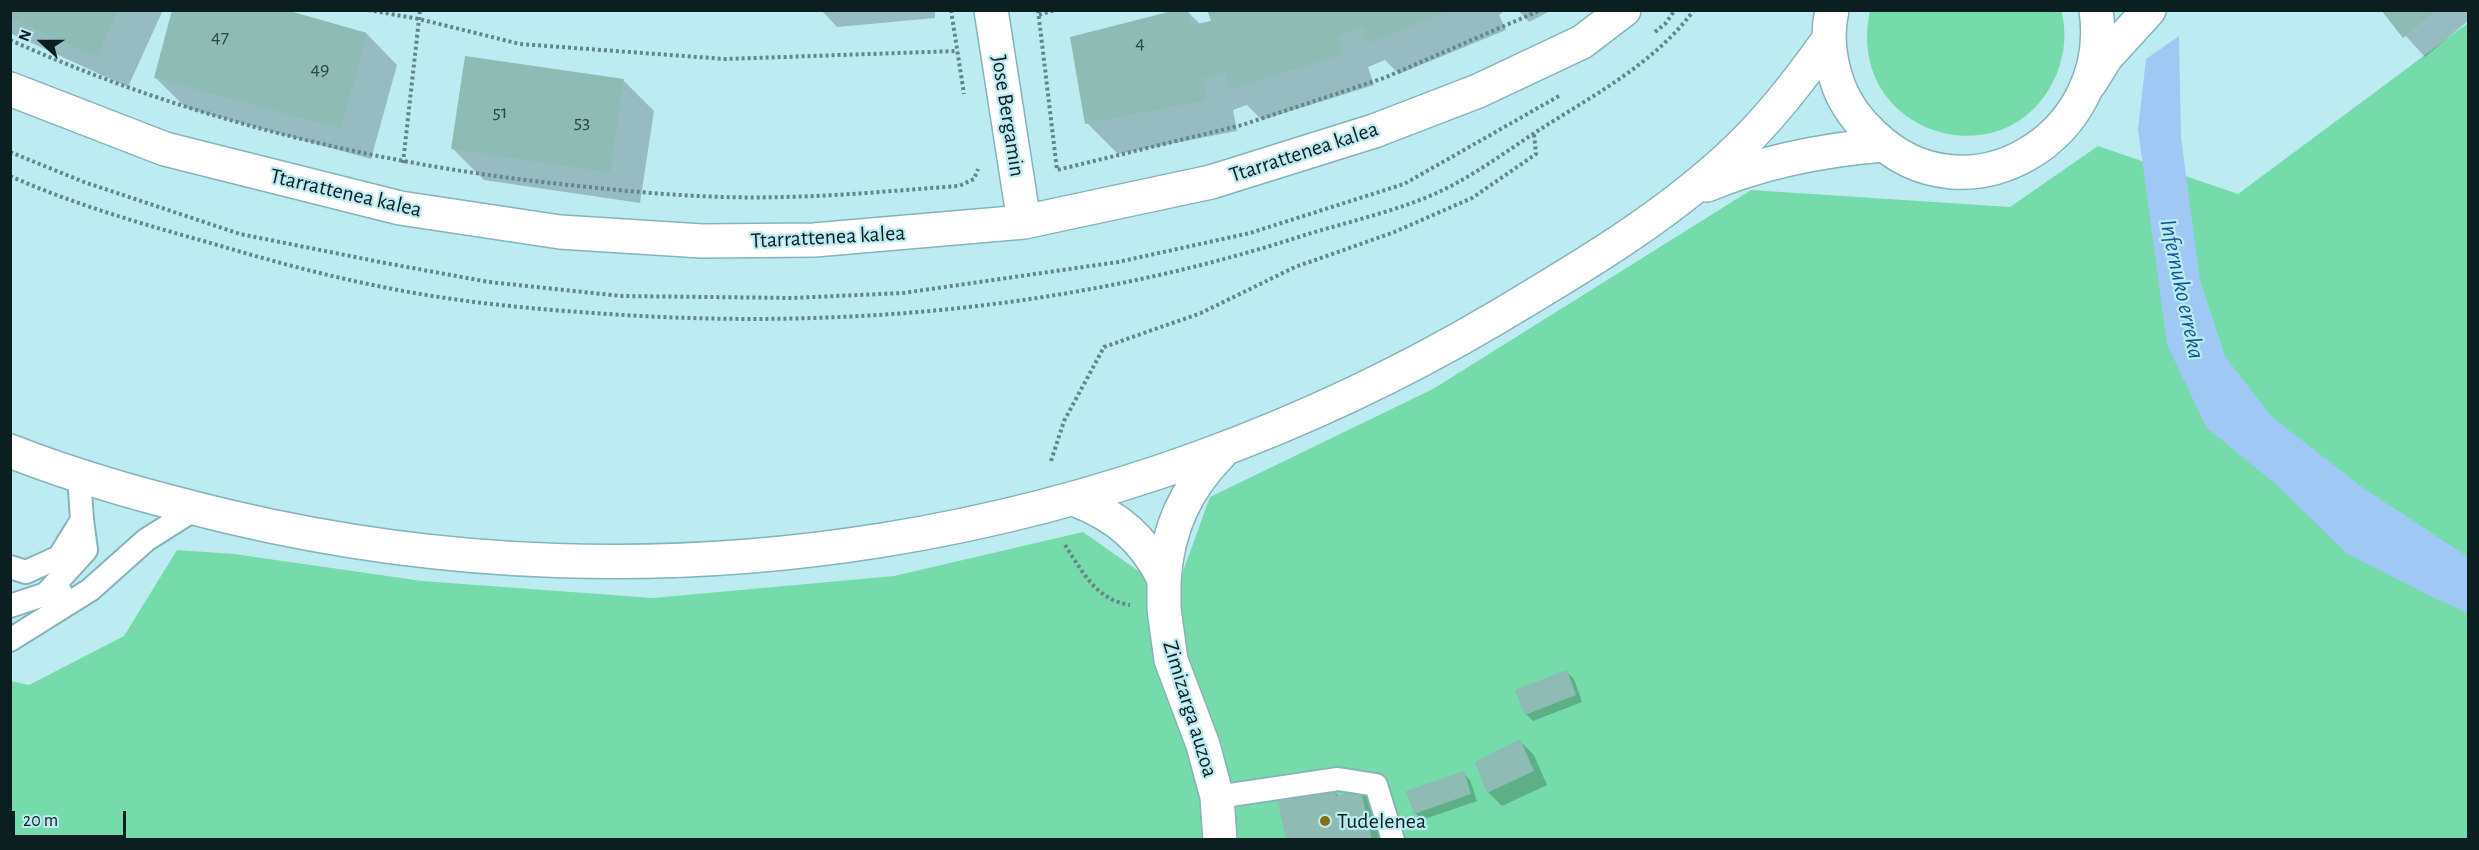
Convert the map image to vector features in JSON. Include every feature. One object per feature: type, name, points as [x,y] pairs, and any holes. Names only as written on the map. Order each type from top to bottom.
[{"type":"street","name":"Jose Bergamin","points":[[992,10],[1024,222]]},
{"type":"street","name":"Ttarrattenea kalea","points":[[10,89],[165,149],[400,208],[560,232],[702,241],[814,240],[1024,222],[1211,182],[1374,131],[1478,91],[1582,42],[1624,10]]},
{"type":"street","points":[[2090,83],[2097,53],[2096,10]]},
{"type":"street","points":[[1830,25],[1833,69],[1843,98],[1861,123],[1883,145],[1910,161],[1940,170],[1971,171],[2002,166],[2030,154],[2055,135],[2076,111],[2107,56],[2149,10]]},
{"type":"street","points":[[10,451],[79,475],[195,509],[285,530],[376,545],[479,556],[652,562],[744,557],[837,548],[929,534],[1076,500],[1224,450],[1368,387],[1451,345],[1531,297],[1686,194],[1726,160],[1764,122],[1830,25]]},
{"type":"street","points":[[1686,194],[1733,174],[1782,159],[1832,150],[1883,145]]},
{"type":"street","points":[[1164,594],[1171,530],[1180,507],[1192,486],[1224,450]]},
{"type":"street","points":[[1076,500],[1112,517],[1129,529],[1149,552],[1164,594]]},
{"type":"street","name":"Zimizarga auzoa","points":[[1164,594],[1171,660],[1203,745],[1217,797],[1220,840]]},
{"type":"lane","points":[[46,594],[86,550],[79,475]]},
{"type":"lane","points":[[10,640],[90,590],[146,540],[195,509]]},
{"type":"lane","points":[[10,567],[26,572],[59,557],[82,520]]},
{"type":"lane","points":[[10,606],[46,594],[90,590]]},
{"type":"lane","points":[[1217,797],[1338,779],[1376,785],[1392,840]]},
{"type":"path","points":[[368,10],[419,19],[520,44],[725,59],[957,51]]},
{"type":"path","points":[[403,163],[420,10]]},
{"type":"path","points":[[951,10],[966,104]]},
{"type":"path","points":[[1055,10],[1038,13],[1057,170],[1242,125],[1384,78],[1541,10]]},
{"type":"path","points":[[10,40],[71,68],[263,129],[403,163],[504,179],[642,193],[782,198],[958,186],[974,179],[978,169],[976,158]]},
{"type":"path","points":[[1051,461],[1064,421],[1104,347],[1201,313],[1295,267],[1392,233],[1472,198],[1536,154],[1534,134]]},
{"type":"path","points":[[10,152],[84,182],[240,234],[385,263]]},
{"type":"path","points":[[1065,545],[1093,588],[1120,603],[1164,594]]},
{"type":"green space","points":[[1870,11],[2061,11],[2064,34],[2062,57],[2057,73],[2035,108],[2005,128],[1970,136],[1936,131],[1905,115],[1881,89],[1868,54]]},
{"type":"green space","points":[[2468,23],[2468,839],[11,840],[11,681],[29,685],[124,636],[177,550],[234,554],[422,581],[653,598],[894,576],[1083,532],[1174,596],[1210,497],[1433,389],[1751,190],[2010,207],[2098,146],[2238,194]]},
{"type":"water","name":"Infernuko erreka","points":[[2179,36],[2181,138],[2200,280],[2225,356],[2271,416],[2359,485],[2468,557],[2468,613],[2346,553],[2278,486],[2206,427],[2167,344],[2138,129],[2146,59]]},
{"type":"building","points":[[10,10],[118,10],[97,57],[10,18]]},
{"type":"building","points":[[172,10],[286,10],[367,33],[341,129],[154,78]]},
{"type":"building","points":[[1176,10],[1187,10],[1191,25],[1211,21],[1207,10],[1448,11],[1367,44],[1362,27],[1338,36],[1344,54],[1229,90],[1225,72],[1203,79],[1207,100],[1085,124],[1070,37]]},
{"type":"building","points":[[2381,10],[2437,10],[2403,38]]},
{"type":"building","points":[[465,56],[624,79],[610,173],[451,149]]},
{"type":"building","points":[[1567,670],[1576,695],[1525,715],[1515,690]]},
{"type":"building","points":[[1520,739],[1534,771],[1487,793],[1475,762]]},
{"type":"building","points":[[1464,771],[1471,794],[1414,814],[1406,791]]},
{"type":"building","name":"Tudelenea","points":[[1334,789],[1336,796],[1361,790],[1372,840],[1286,840],[1278,802]]},
{"type":"place","name":"Tudelenea","points":[[1325,821]]}]
